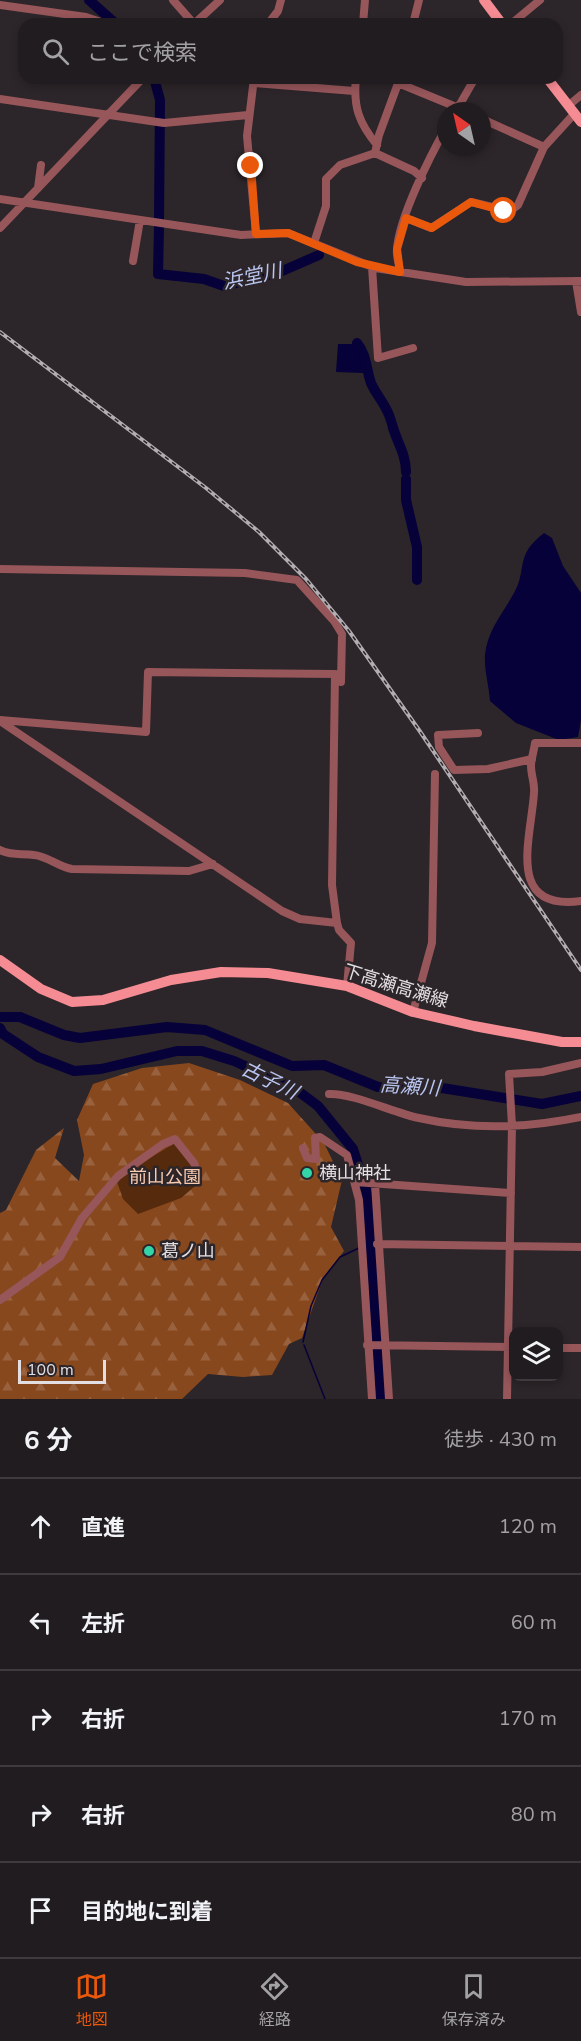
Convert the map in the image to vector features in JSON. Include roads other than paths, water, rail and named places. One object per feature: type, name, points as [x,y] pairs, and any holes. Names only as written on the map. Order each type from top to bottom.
[{"type":"main road","points":[[484,0],[498,18]]},
{"type":"main road","points":[[552,84],[575,113]]},
{"type":"main road","name":"下高瀬高瀬線","points":[[0,960],[52,995],[78,1002],[103,1000],[171,980],[221,972],[268,973],[347,986],[413,1012],[581,1044]]},
{"type":"street","points":[[173,0],[189,18]]},
{"type":"street","points":[[200,18],[220,0]]},
{"type":"street","points":[[273,18],[278,11],[281,0]]},
{"type":"street","points":[[364,18],[365,0]]},
{"type":"street","points":[[414,18],[419,0]]},
{"type":"street","points":[[518,18],[540,0]]},
{"type":"street","points":[[0,5],[89,18]]},
{"type":"street","points":[[0,228],[137,84]]},
{"type":"street","points":[[253,84],[247,136],[256,234]]},
{"type":"street","points":[[281,84],[354,92]]},
{"type":"street","points":[[355,84],[354,92],[358,118],[376,149],[422,178]]},
{"type":"street","points":[[314,243],[326,206],[326,179],[340,165],[376,149],[398,84]]},
{"type":"street","points":[[405,84],[443,102]]},
{"type":"street","points":[[464,102],[472,84]]},
{"type":"street","points":[[406,218],[432,228],[471,202],[510,211],[518,205],[544,147],[575,113],[581,95]]},
{"type":"street","points":[[0,99],[161,123],[248,114]]},
{"type":"street","points":[[491,123],[544,147]]},
{"type":"street","points":[[400,272],[397,249],[406,218],[437,147]]},
{"type":"street","points":[[38,189],[41,165]]},
{"type":"street","points":[[0,199],[241,235],[288,233],[372,267],[466,282],[578,281],[581,312]]},
{"type":"street","points":[[134,261],[140,220]]},
{"type":"street","points":[[372,267],[378,358],[413,348]]},
{"type":"street","points":[[0,569],[245,573],[297,580],[334,621],[342,634],[341,682]]},
{"type":"street","points":[[0,721],[146,732],[148,672],[335,674],[332,885],[339,930],[351,943],[347,986]]},
{"type":"street","points":[[0,721],[282,911],[300,919],[337,922]]},
{"type":"street","points":[[478,733],[438,735],[439,747],[454,770],[488,769],[532,759]]},
{"type":"street","points":[[581,743],[535,743],[532,759],[535,792],[528,833],[529,879],[534,890],[546,898],[581,901]]},
{"type":"street","points":[[413,1012],[432,943],[435,774]]},
{"type":"street","points":[[0,850],[14,855],[36,855],[72,869],[189,871],[213,864]]},
{"type":"street","points":[[511,1327],[509,1247],[512,1124],[509,1074],[551,1070],[581,1063]]},
{"type":"street","points":[[329,1094],[419,1118],[466,1124],[512,1124],[581,1117]]},
{"type":"street","points":[[303,1148],[308,1158],[316,1159],[315,1138],[320,1137],[347,1155],[355,1182],[362,1217],[361,1247],[372,1399]]},
{"type":"street","points":[[0,1300],[60,1257],[76,1227],[110,1185],[163,1144],[175,1139],[194,1163],[196,1172]]},
{"type":"street","points":[[355,1182],[511,1193]]},
{"type":"street","points":[[374,1184],[389,1399]]},
{"type":"street","points":[[377,1244],[581,1247]]},
{"type":"street","points":[[367,1345],[509,1347]]},
{"type":"street","points":[[563,1348],[581,1348]]},
{"type":"street","points":[[507,1399],[509,1373]]},
{"type":"waterway","name":"浜堂川","points":[[89,0],[109,18]]},
{"type":"waterway","name":"浜堂川","points":[[156,84],[160,100],[159,220]]},
{"type":"waterway","name":"浜堂川","points":[[159,227],[158,274],[204,279],[224,286],[280,272],[319,255]]},
{"type":"waterway","name":"浜堂川","points":[[357,343],[365,357],[371,383],[391,421]]},
{"type":"waterway","name":"浜堂川","points":[[392,424],[406,472]]},
{"type":"waterway","name":"浜堂川","points":[[406,479],[406,500],[417,547],[417,580]]},
{"type":"waterway","name":"高瀬川","points":[[0,1017],[20,1017],[64,1035],[80,1038],[167,1027],[205,1030],[292,1066],[324,1065],[378,1087],[442,1088],[542,1104],[581,1096]]},
{"type":"waterway","name":"古子川","points":[[0,1028],[3,1034],[38,1057],[74,1071],[101,1069],[177,1051],[202,1051],[234,1061],[294,1088],[318,1106],[353,1149],[367,1193],[381,1399]]},
{"type":"waterway","points":[[303,1342],[311,1306],[322,1280],[340,1257],[359,1248]]},
{"type":"waterway","points":[[304,1345],[325,1399]]},
{"type":"railway","points":[[0,332],[206,488],[259,532],[306,579],[349,631],[419,730],[581,970]]},
{"type":"place","name":"横山神社","points":[[307,1173]]},
{"type":"place","name":"葛ノ山","points":[[149,1251]]},
{"type":"park label","name":"前山公園","points":[[165,1177]]}]
